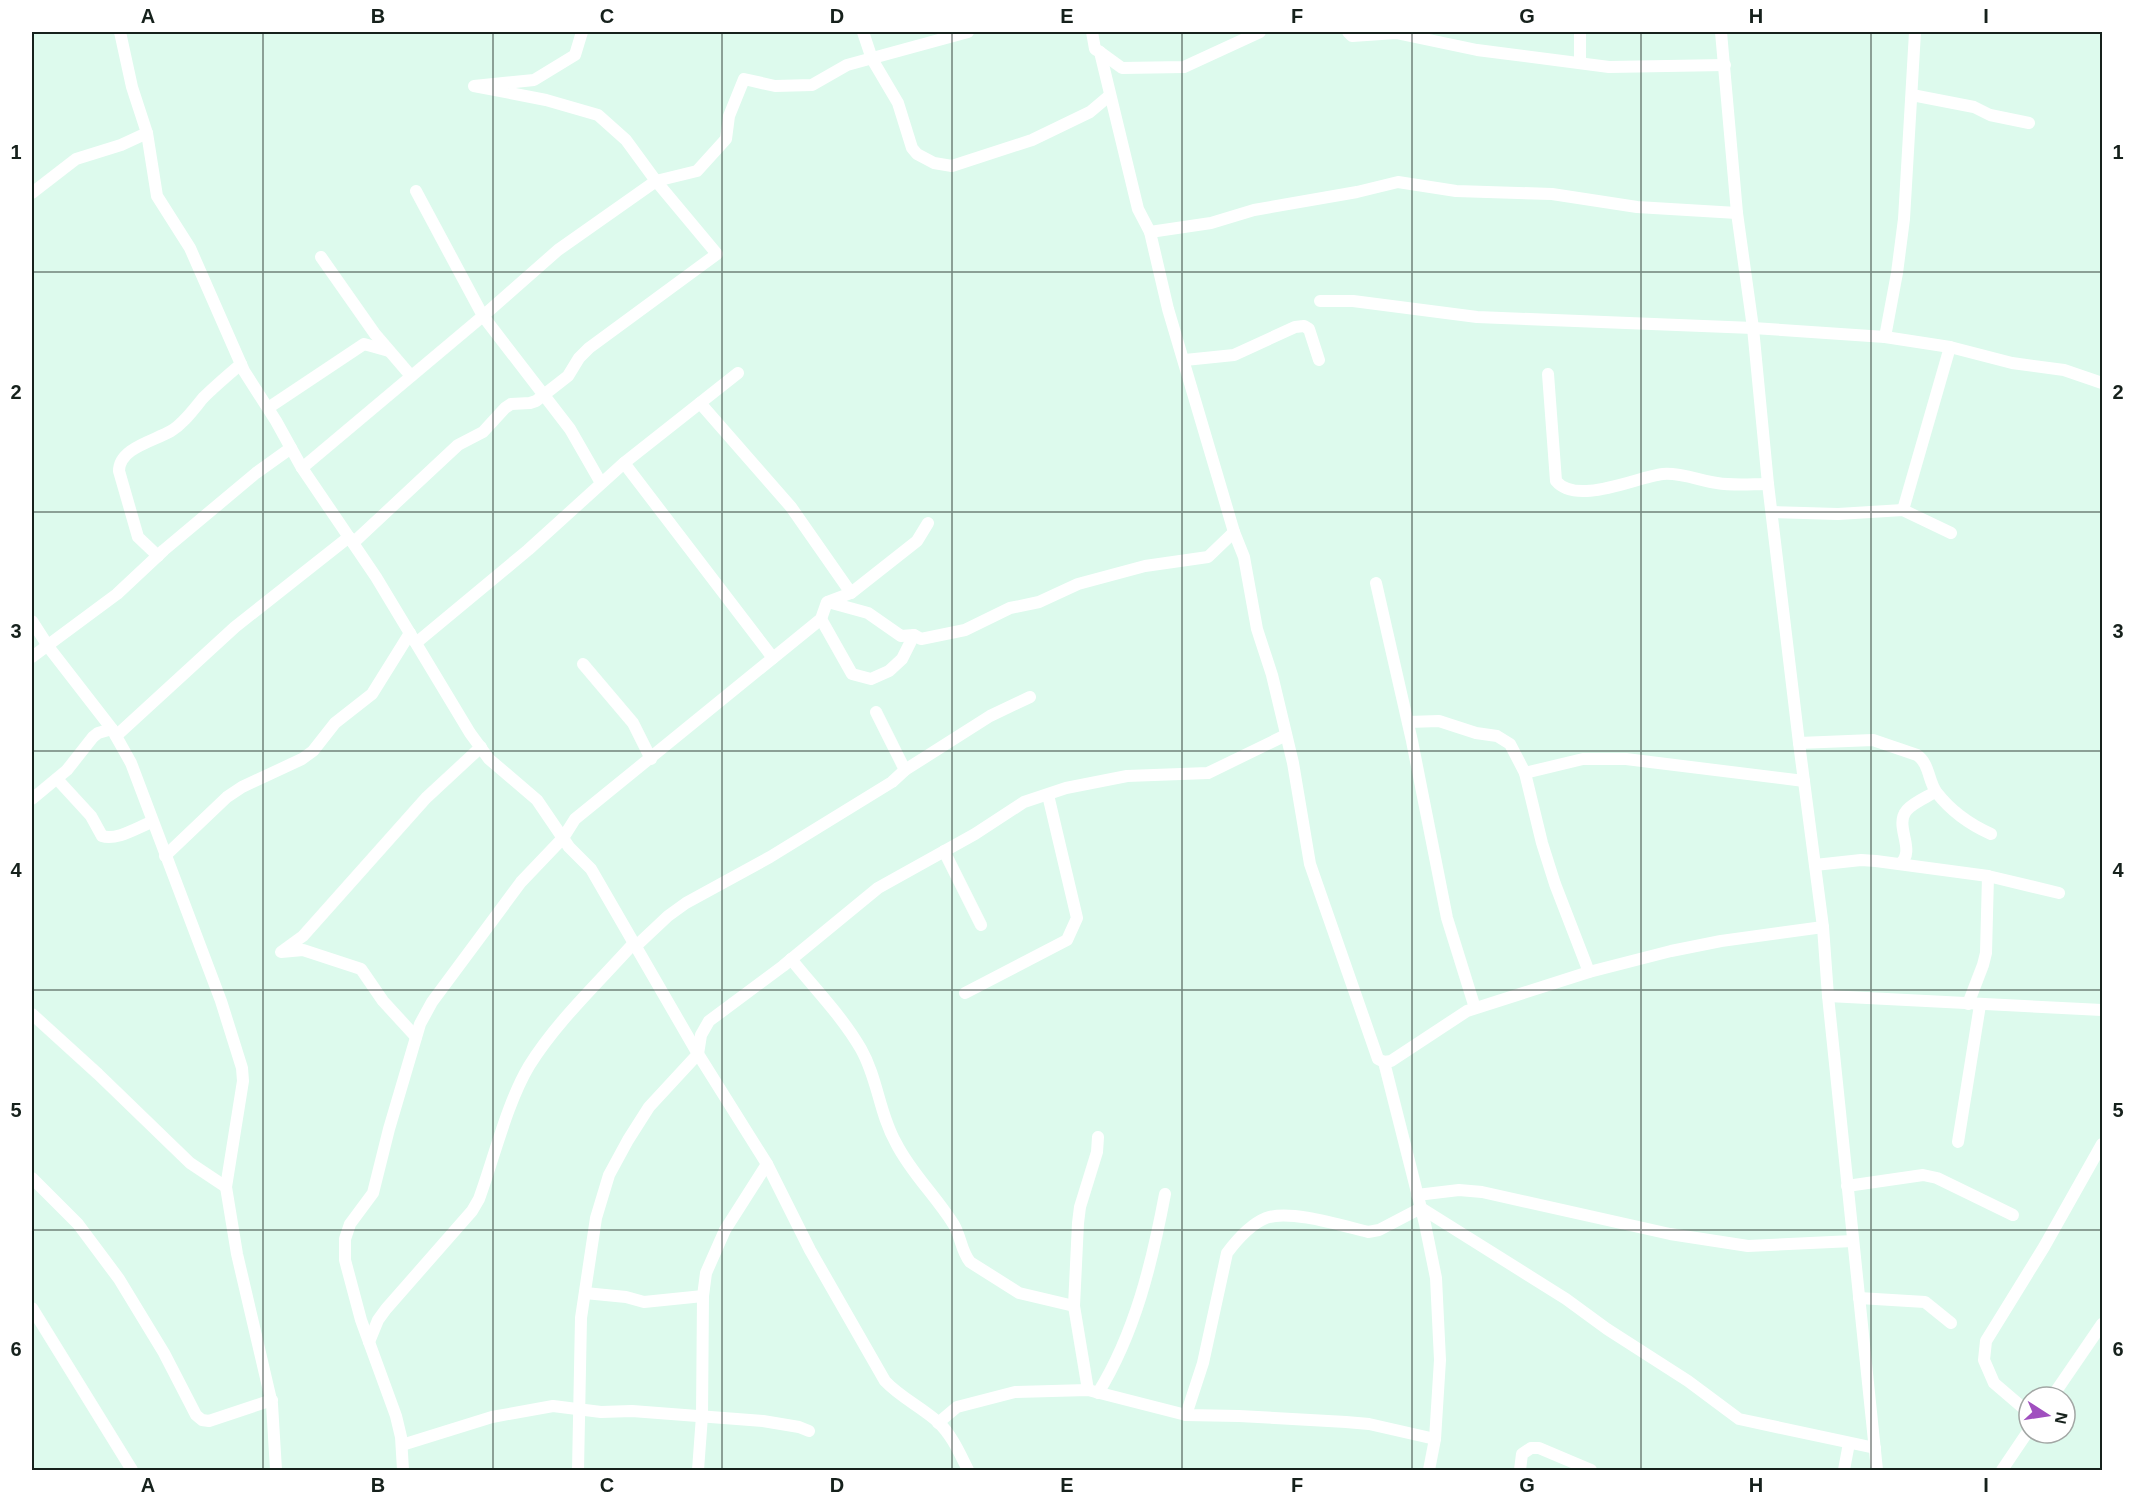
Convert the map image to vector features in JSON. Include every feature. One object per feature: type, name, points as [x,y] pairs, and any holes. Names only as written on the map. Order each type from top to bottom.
[{"type":"street","points":[[120,32],[132,87],[147,133],[157,196],[190,248],[241,364],[302,468],[351,540],[489,759],[537,800],[563,838],[591,868],[698,1054],[767,1164],[810,1250],[885,1381],[938,1423],[953,1441],[968,1470]]},
{"type":"street","points":[[32,800],[75,761],[93,737],[98,733],[114,732],[235,627],[351,540],[458,445],[483,432],[510,404],[530,403],[543,396],[568,376],[579,358],[590,348],[717,254],[656,181],[626,140],[598,115],[546,100],[474,86],[534,80],[575,55],[582,32]]},
{"type":"street","points":[[863,32],[872,58],[898,103],[912,148],[917,154],[934,164],[952,166],[1032,140],[1090,112],[1109,96]]},
{"type":"street","points":[[302,468],[558,250],[656,181],[697,171],[726,139],[729,116],[744,79],[775,86],[812,85],[847,65],[968,32]]},
{"type":"street","points":[[1092,32],[1095,49],[1122,68],[1184,67],[1260,32]]},
{"type":"street","points":[[1348,32],[1352,36],[1396,33],[1477,50],[1609,67],[1725,65]]},
{"type":"street","points":[[1580,32],[1580,63]]},
{"type":"street","points":[[1721,32],[1737,213],[1753,328],[1768,484],[1823,927],[1828,996],[1877,1470]]},
{"type":"street","points":[[1885,337],[1904,219],[1916,32]]},
{"type":"street","points":[[1100,52],[1137,209],[1150,232],[1168,309],[1185,360],[1234,532],[1244,557],[1257,629],[1272,675],[1293,763],[1310,864],[1378,1059],[1384,1062],[1391,1061],[1467,1011],[1589,972],[1720,940],[1823,927]]},
{"type":"street","points":[[1912,95],[1974,107],[1990,115],[2029,123]]},
{"type":"street","points":[[32,193],[76,159],[121,145],[147,133]]},
{"type":"street","points":[[1150,232],[1211,223],[1254,210],[1357,192],[1398,182],[1456,191],[1552,194],[1637,207],[1737,213]]},
{"type":"street","points":[[416,191],[483,316],[570,429],[602,483]]},
{"type":"street","points":[[321,257],[375,334],[411,376]]},
{"type":"street","points":[[1320,301],[1353,301],[1477,317],[1753,328],[1885,337],[1950,347],[2012,363],[2064,370],[2103,383]]},
{"type":"street","points":[[1185,360],[1234,355],[1295,327],[1304,326],[1309,329],[1319,360]]},
{"type":"street","points":[[268,408],[364,344],[389,351]]},
{"type":"street","points":[[1903,510],[1950,347]]},
{"type":"street","points":[[158,556],[138,537],[119,471],[119,463],[124,455],[183,422],[204,398],[241,364]]},
{"type":"street","points":[[165,856],[227,798],[242,787],[302,759],[313,751],[342,716],[372,694],[413,638],[528,550],[624,463],[738,373]]},
{"type":"street","points":[[1548,374],[1556,481],[1561,486],[1586,490],[1612,488],[1665,473],[1720,484],[1768,484]]},
{"type":"street","points":[[700,403],[791,507],[851,593]]},
{"type":"street","points":[[32,657],[117,594],[256,473],[291,448]]},
{"type":"street","points":[[624,463],[773,658]]},
{"type":"street","points":[[1772,512],[1838,514],[1903,510],[1952,533]]},
{"type":"street","points":[[403,1470],[402,1446],[396,1416],[361,1320],[345,1260],[345,1239],[350,1224],[373,1193],[420,1024],[432,1002],[521,882],[563,838],[575,819],[820,619],[827,602],[851,593],[917,542],[928,523]]},
{"type":"street","points":[[827,602],[868,613],[901,636],[914,635],[921,639],[965,630],[1010,608],[1039,602],[1078,584],[1144,566],[1208,557],[1234,532]]},
{"type":"street","points":[[1376,583],[1408,722],[1447,918],[1475,1008]]},
{"type":"street","points":[[820,619],[852,674],[870,679],[889,671],[902,659],[914,635]]},
{"type":"street","points":[[32,621],[47,645],[114,732],[131,764],[221,1001],[243,1068],[243,1081],[226,1187],[237,1254],[272,1400],[276,1470]]},
{"type":"street","points":[[583,664],[633,723],[651,759]]},
{"type":"street","points":[[369,1342],[378,1320],[386,1309],[472,1211],[479,1199],[515,1094],[530,1066],[560,1024],[634,945],[686,903],[770,857],[892,782],[905,770],[990,716],[1030,697]]},
{"type":"street","points":[[876,712],[905,770]]},
{"type":"street","points":[[1408,722],[1439,720],[1476,733],[1497,736],[1510,744],[1525,773],[1551,873],[1589,972]]},
{"type":"street","points":[[578,1470],[581,1318],[596,1218],[609,1175],[649,1107],[698,1054],[700,1035],[709,1021],[878,888],[975,834],[1012,808],[1066,788],[1127,776],[1208,773],[1286,735]]},
{"type":"street","points":[[1799,743],[1873,740],[1923,759],[1935,792],[1971,825],[1991,834]]},
{"type":"street","points":[[416,1037],[383,1002],[361,969],[303,950],[281,952],[303,936],[426,798],[481,747]]},
{"type":"street","points":[[1525,773],[1583,759],[1626,759],[1804,781]]},
{"type":"street","points":[[57,779],[91,816],[105,838],[113,838],[153,822]]},
{"type":"street","points":[[1900,864],[1906,860],[1907,852],[1903,816],[1908,808],[1935,792]]},
{"type":"street","points":[[965,993],[1066,940],[1077,918],[1048,795]]},
{"type":"street","points":[[944,851],[981,925]]},
{"type":"street","points":[[1815,865],[1861,860],[1900,864],[1988,876],[2059,893]]},
{"type":"street","points":[[1958,1142],[1974,1004],[1986,953],[1988,876]]},
{"type":"street","points":[[790,959],[839,1018],[860,1048],[873,1074],[884,1114],[895,1142],[955,1226],[965,1255],[970,1262],[1019,1293],[1074,1306]]},
{"type":"street","points":[[1828,996],[2103,1010]]},
{"type":"street","points":[[32,1014],[190,1163],[226,1187]]},
{"type":"street","points":[[1384,1062],[1436,1278],[1440,1360],[1435,1439],[1429,1470]]},
{"type":"street","points":[[1093,1392],[1074,1306],[1080,1207],[1097,1152],[1098,1137]]},
{"type":"street","points":[[2017,1403],[1994,1383],[1984,1360],[1986,1341],[2044,1247],[2103,1144]]},
{"type":"street","points":[[698,1470],[702,1416],[703,1296],[706,1273],[725,1230],[767,1164]]},
{"type":"street","points":[[1847,1186],[1923,1175],[1937,1178],[2013,1215]]},
{"type":"street","points":[[32,1178],[78,1224],[119,1279],[164,1353],[196,1415],[202,1420],[209,1421],[272,1400]]},
{"type":"street","points":[[1417,1195],[1459,1190],[1482,1192],[1670,1234],[1748,1246],[1853,1241]]},
{"type":"street","points":[[1093,1392],[1119,1358],[1151,1265],[1165,1194]]},
{"type":"street","points":[[1186,1415],[1203,1363],[1227,1253],[1237,1239],[1266,1218],[1290,1216],[1306,1218],[1368,1232],[1379,1230],[1420,1208]]},
{"type":"street","points":[[1420,1208],[1566,1299],[1607,1329],[1688,1381],[1738,1419],[1875,1448]]},
{"type":"street","points":[[585,1293],[619,1296],[644,1302],[703,1296]]},
{"type":"street","points":[[1859,1298],[1925,1302],[1951,1323]]},
{"type":"street","points":[[32,1308],[82,1393],[132,1470]]},
{"type":"street","points":[[2060,1385],[2103,1324]]},
{"type":"street","points":[[938,1423],[957,1407],[1015,1392],[1093,1392],[1186,1415],[1358,1423],[1435,1439]]},
{"type":"street","points":[[402,1446],[492,1417],[553,1406],[601,1412],[632,1411],[763,1421],[809,1431]]},
{"type":"street","points":[[1844,1470],[1849,1443]]},
{"type":"street","points":[[2001,1470],[2019,1445]]},
{"type":"street","points":[[1520,1470],[1522,1454],[1531,1448],[1539,1448],[1590,1470]]}]
